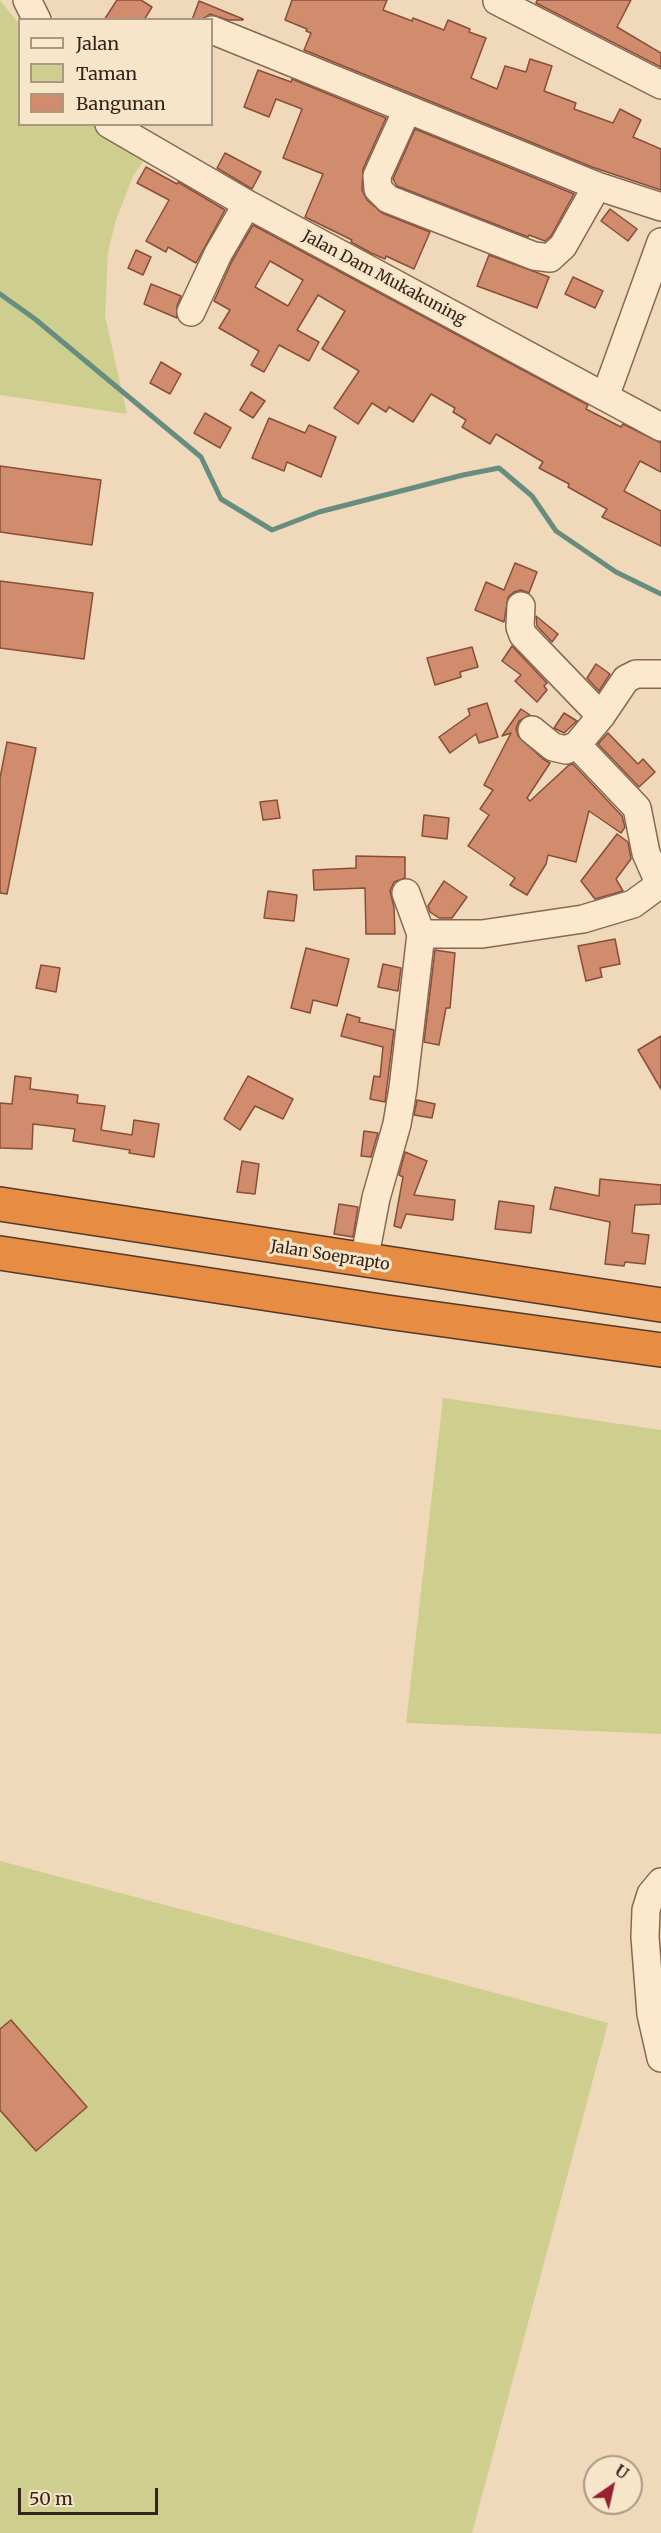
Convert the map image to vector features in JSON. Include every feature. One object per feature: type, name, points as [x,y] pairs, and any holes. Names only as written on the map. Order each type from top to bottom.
[{"type":"highway","name":"Jalan Soeprapto","points":[[0,1204],[661,1305]]},
{"type":"highway","points":[[0,1252],[387,1312],[661,1350]]},
{"type":"street","points":[[27,0],[36,18]]},
{"type":"street","points":[[497,1],[661,86]]},
{"type":"street","points":[[213,30],[597,186],[661,207]]},
{"type":"street","points":[[407,110],[377,176],[378,189],[388,199],[534,256],[550,258],[563,246],[597,186]]},
{"type":"street","name":"Jalan Dam Mukakuning","points":[[116,127],[247,204],[661,427]]},
{"type":"street","points":[[191,312],[218,254],[247,204]]},
{"type":"street","points":[[605,397],[661,242]]},
{"type":"street","points":[[521,606],[520,627],[523,635],[601,716]]},
{"type":"street","points":[[532,730],[553,747],[566,750],[577,745],[601,716],[626,679],[636,674],[661,674]]},
{"type":"street","points":[[421,934],[482,934],[583,919],[633,904],[660,886],[646,853],[637,808],[577,745]]},
{"type":"street","points":[[364,1261],[376,1198],[397,1124],[421,934],[406,893]]},
{"type":"street","points":[[661,1882],[651,1894],[646,1910],[645,1937],[651,2014],[661,2058]]},
{"type":"green space","points":[[0,0],[18,23],[18,126],[100,126],[153,147],[133,176],[116,220],[108,252],[105,316],[127,414],[0,395]]},
{"type":"green space","points":[[443,1398],[661,1430],[661,1734],[406,1723]]},
{"type":"green space","points":[[0,1861],[608,2023],[472,2533],[0,2533]]},
{"type":"building","points":[[117,0],[141,0],[152,7],[145,18],[105,18]]},
{"type":"building","points":[[292,0],[387,0],[383,10],[412,21],[413,18],[444,30],[448,20],[470,29],[469,32],[486,38],[471,78],[497,89],[505,66],[526,72],[530,59],[552,66],[544,91],[576,103],[574,109],[613,123],[620,109],[641,120],[633,137],[661,149],[661,190],[592,167],[304,50],[311,33],[285,20]]},
{"type":"building","points":[[537,0],[631,0],[617,27],[661,53],[661,67],[536,3]]},
{"type":"building","points":[[199,1],[243,20],[228,20],[210,14],[204,18],[193,18]]},
{"type":"building","points":[[258,70],[291,82],[292,79],[386,118],[363,169],[362,190],[367,200],[382,213],[430,232],[414,269],[386,256],[385,259],[371,253],[351,242],[352,240],[305,217],[323,174],[283,158],[302,109],[276,99],[269,117],[244,107]]},
{"type":"building","points":[[415,129],[574,194],[551,236],[545,241],[529,235],[528,237],[397,186],[393,179]]},
{"type":"building","points":[[225,153],[261,172],[252,189],[217,168]]},
{"type":"building","points":[[146,167],[177,184],[178,182],[225,210],[196,263],[168,247],[166,252],[146,241],[169,200],[137,183]]},
{"type":"building","points":[[610,209],[637,229],[628,241],[601,221]]},
{"type":"building","points":[[253,225],[588,405],[586,409],[621,427],[623,424],[661,443],[661,472],[640,461],[624,491],[661,511],[661,546],[602,517],[607,509],[539,468],[543,462],[496,434],[490,444],[462,427],[466,420],[453,412],[455,408],[431,394],[413,422],[389,407],[386,412],[372,403],[358,424],[334,408],[359,371],[322,349],[345,311],[318,295],[297,330],[319,342],[309,361],[279,345],[264,372],[251,365],[259,351],[219,328],[230,310],[214,301],[232,261]],"holes":[[[270,261],[303,280],[288,306],[255,287]]]},
{"type":"building","points":[[136,250],[151,257],[143,275],[128,268]]},
{"type":"building","points":[[489,255],[549,277],[537,308],[477,286]]},
{"type":"building","points":[[573,277],[603,291],[595,308],[565,294]]},
{"type":"building","points":[[151,284],[181,296],[177,306],[177,318],[144,304]]},
{"type":"building","points":[[161,362],[181,374],[170,394],[150,383]]},
{"type":"building","points":[[251,392],[265,401],[253,418],[240,410]]},
{"type":"building","points":[[205,413],[231,428],[220,448],[194,433]]},
{"type":"building","points":[[269,418],[305,433],[309,425],[336,437],[321,477],[287,462],[284,471],[252,458]]},
{"type":"building","points":[[0,466],[101,480],[92,545],[0,532]]},
{"type":"building","points":[[515,563],[537,572],[529,593],[521,590],[508,597],[504,622],[475,610],[486,582],[504,590]]},
{"type":"building","points":[[0,581],[93,593],[84,659],[0,648]]},
{"type":"building","points":[[536,616],[558,634],[552,642],[537,626]]},
{"type":"building","points":[[512,646],[547,683],[544,686],[547,690],[537,702],[515,681],[521,675],[502,661]]},
{"type":"building","points":[[472,647],[478,667],[460,672],[461,677],[435,685],[427,658]]},
{"type":"building","points":[[596,664],[610,674],[599,691],[587,678]]},
{"type":"building","points":[[487,703],[498,737],[479,743],[476,734],[450,753],[439,737],[470,715],[468,709]]},
{"type":"building","points":[[521,709],[530,715],[519,721],[516,728],[518,736],[550,763],[527,798],[530,801],[569,765],[573,764],[622,816],[625,827],[621,833],[589,811],[576,862],[548,855],[546,864],[527,895],[510,885],[515,878],[468,846],[489,815],[480,809],[493,790],[484,785],[511,733],[502,736]]},
{"type":"building","points":[[564,713],[577,721],[564,733],[554,728]]},
{"type":"building","points":[[608,733],[638,764],[643,759],[655,772],[639,787],[598,744]]},
{"type":"building","points":[[7,742],[36,748],[7,894],[0,893],[0,778]]},
{"type":"building","points":[[277,800],[280,818],[263,820],[260,802]]},
{"type":"building","points":[[424,815],[449,818],[447,839],[422,836]]},
{"type":"building","points":[[617,834],[628,842],[631,859],[616,879],[623,891],[595,899],[581,881]]},
{"type":"building","points":[[356,856],[405,857],[405,878],[394,882],[390,891],[394,907],[395,934],[366,934],[365,888],[314,890],[313,870],[356,868]]},
{"type":"building","points":[[444,881],[467,897],[452,918],[439,918],[430,912],[428,906]]},
{"type":"building","points":[[268,891],[297,895],[294,921],[264,918]]},
{"type":"building","points":[[615,939],[620,964],[600,968],[602,977],[586,981],[578,946]]},
{"type":"building","points":[[306,948],[349,959],[337,1006],[313,1000],[310,1013],[291,1008]]},
{"type":"building","points":[[435,950],[455,953],[450,1008],[446,1008],[439,1045],[424,1042]]},
{"type":"building","points":[[383,964],[401,968],[398,991],[378,987]]},
{"type":"building","points":[[41,965],[60,968],[56,992],[36,988]]},
{"type":"building","points":[[347,1014],[360,1018],[359,1022],[394,1030],[385,1102],[370,1099],[374,1076],[380,1077],[383,1047],[341,1036]]},
{"type":"building","points":[[661,1036],[661,1089],[638,1050]]},
{"type":"building","points":[[15,1076],[31,1078],[30,1089],[78,1095],[77,1103],[105,1106],[101,1130],[132,1135],[134,1120],[159,1124],[154,1157],[129,1153],[130,1150],[73,1141],[75,1129],[33,1124],[32,1149],[0,1148],[0,1103],[12,1104]]},
{"type":"building","points":[[248,1076],[293,1099],[283,1119],[255,1106],[240,1130],[224,1119]]},
{"type":"building","points":[[417,1100],[435,1104],[432,1118],[414,1115]]},
{"type":"building","points":[[364,1131],[378,1133],[371,1157],[361,1156]]},
{"type":"building","points":[[405,1152],[427,1161],[414,1195],[455,1200],[453,1220],[406,1214],[401,1228],[394,1226],[403,1177],[399,1175]]},
{"type":"building","points":[[242,1161],[259,1164],[255,1194],[237,1192]]},
{"type":"building","points":[[600,1179],[661,1185],[661,1204],[635,1205],[632,1233],[649,1235],[645,1264],[625,1262],[624,1266],[605,1264],[610,1222],[550,1209],[555,1187],[599,1196]]},
{"type":"building","points":[[499,1201],[534,1206],[531,1233],[495,1229]]},
{"type":"building","points":[[339,1204],[358,1207],[353,1237],[334,1234]]},
{"type":"building","points":[[11,2020],[87,2107],[36,2151],[0,2110],[0,2029]]},
{"type":"waterway","points":[[0,294],[35,319],[201,457],[221,499],[272,530],[319,512],[499,468],[532,496],[556,531],[616,572],[661,594]]}]
